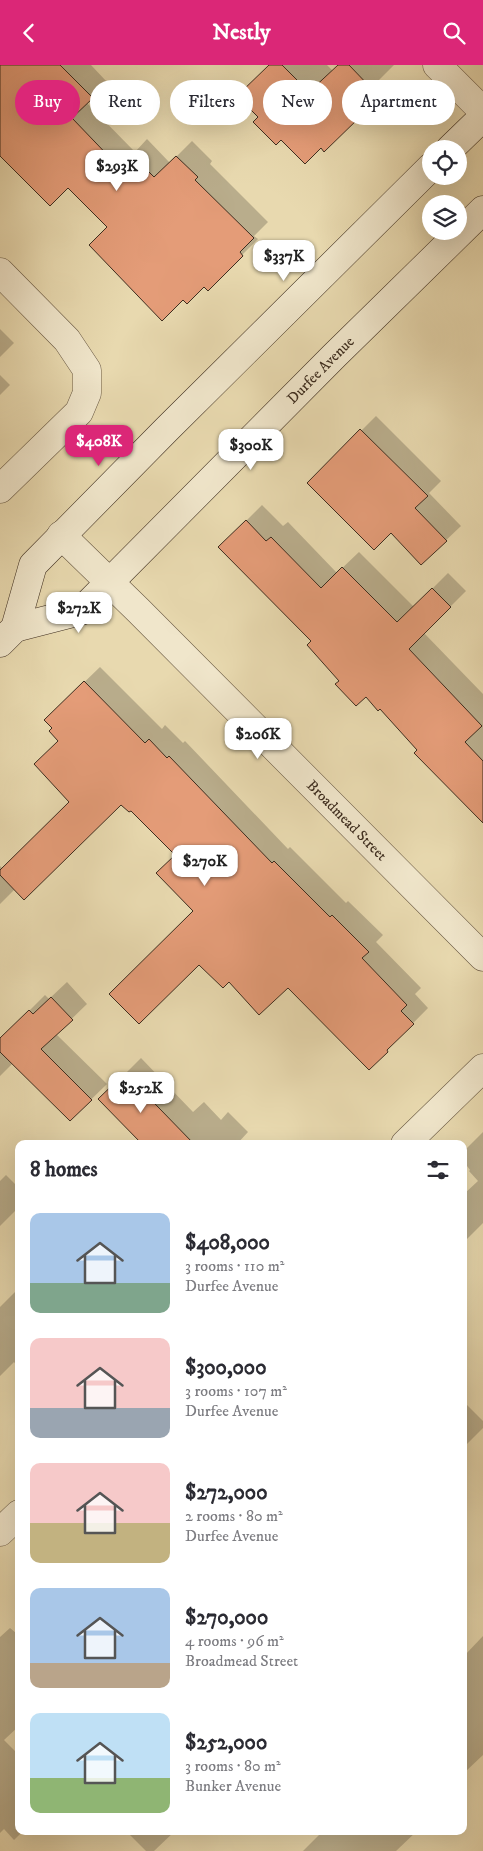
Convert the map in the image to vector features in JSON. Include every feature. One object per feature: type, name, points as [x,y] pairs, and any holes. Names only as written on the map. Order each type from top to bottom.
[{"type":"main road","points":[[437,65],[483,111]]},
{"type":"main road","points":[[459,140],[483,117]]},
{"type":"main road","name":"Durfee Avenue","points":[[7,635],[33,565],[422,176]]},
{"type":"main road","name":"Durfee Avenue","points":[[7,635],[81,611],[334,356],[483,210]]},
{"type":"main road","points":[[0,271],[67,340],[87,370],[87,393],[79,412],[0,489]]},
{"type":"main road","name":"Broadmead Street","points":[[61,535],[483,957]]},
{"type":"main road","points":[[409,1140],[483,1069]]},
{"type":"main road","points":[[0,1532],[15,1518]]},
{"type":"building","points":[[0,65],[60,65],[75,80],[15,80],[15,125],[79,125],[118,166],[131,154],[154,177],[176,156],[198,177],[195,180],[254,238],[240,252],[243,256],[208,291],[204,287],[187,304],[183,300],[162,321],[89,245],[107,227],[68,188],[50,206],[0,156]]},
{"type":"building","points":[[269,65],[282,65],[297,80],[263,80],[263,125],[332,125],[332,80],[322,80],[338,65],[349,65],[363,80],[342,80],[342,125],[352,125],[324,152],[321,148],[305,164],[281,140],[276,145],[253,122],[258,117],[253,112],[253,80]]},
{"type":"building","points":[[80,85],[90,95],[90,101],[80,110]]},
{"type":"building","points":[[360,429],[428,496],[415,508],[447,541],[421,565],[391,533],[374,550],[307,483]]},
{"type":"building","points":[[246,520],[266,541],[271,537],[321,588],[342,567],[397,622],[432,588],[451,607],[409,649],[482,726],[465,742],[483,761],[483,823],[414,753],[417,750],[380,709],[378,711],[366,697],[356,706],[335,684],[339,681],[307,645],[311,641],[218,547]]},
{"type":"building","points":[[84,681],[145,743],[149,739],[167,758],[169,756],[272,863],[274,861],[330,917],[332,915],[369,952],[362,958],[407,1005],[401,1011],[414,1024],[369,1070],[288,988],[259,1015],[229,982],[223,988],[199,965],[139,1024],[109,994],[193,911],[156,873],[175,855],[131,811],[129,812],[121,805],[24,900],[0,875],[0,870],[69,802],[34,764],[58,741],[49,731],[52,728],[44,720]]},
{"type":"building","points":[[51,997],[73,1020],[41,1049],[92,1100],[70,1121],[0,1052],[0,1038],[29,1010],[33,1014]]},
{"type":"building","points":[[125,1073],[190,1140],[138,1140],[98,1099]]}]
